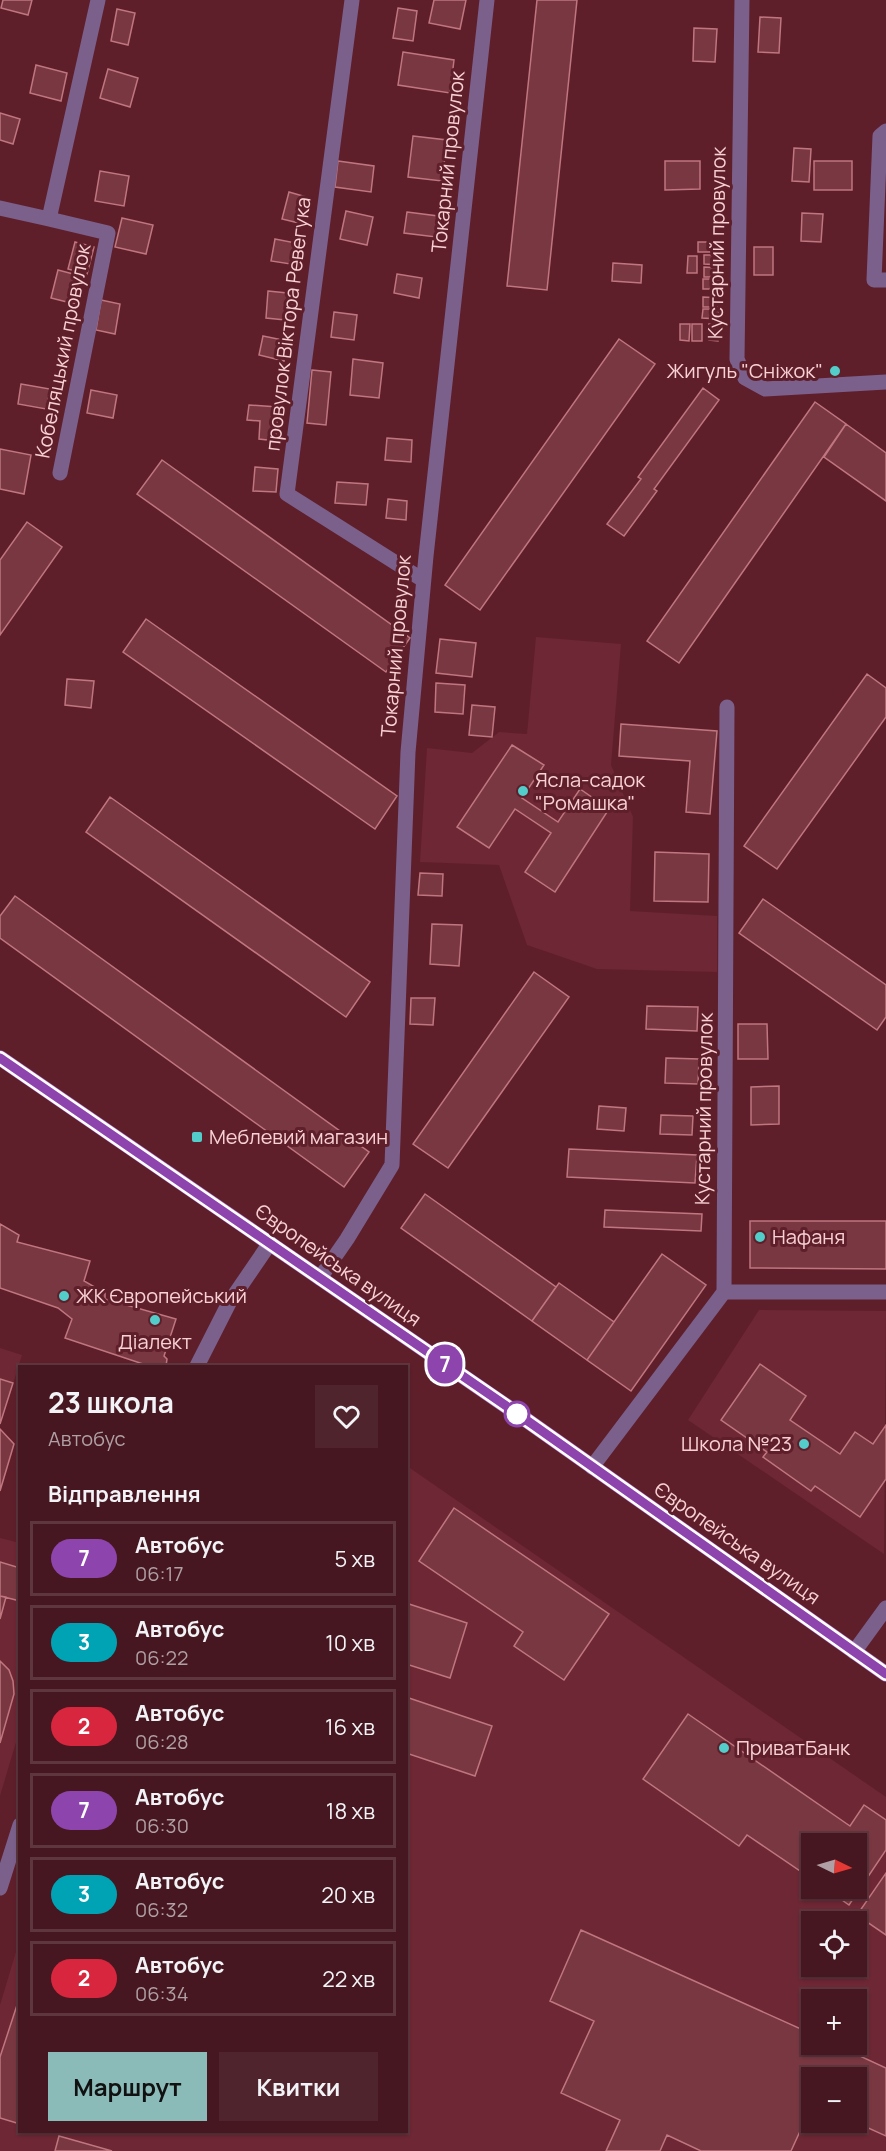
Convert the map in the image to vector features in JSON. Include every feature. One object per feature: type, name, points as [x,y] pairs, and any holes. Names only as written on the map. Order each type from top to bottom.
[{"type":"main road","name":"Європейська вулиця","points":[[0,1058],[270,1243],[886,1674]]},
{"type":"street","points":[[0,208],[49,219],[98,0]]},
{"type":"street","name":"провулок Віктора Ревегука","points":[[352,0],[287,494],[423,580]]},
{"type":"street","name":"Токарний провулок","points":[[320,1278],[347,1239],[392,1165],[408,752],[423,580],[487,0]]},
{"type":"street","name":"Кустарний провулок","points":[[742,0],[737,358],[745,378],[765,389],[886,382]]},
{"type":"street","points":[[886,131],[880,136],[874,280],[886,280]]},
{"type":"street","name":"Кобеляцький провулок","points":[[49,219],[108,232],[60,474]]},
{"type":"street","name":"Кустарний провулок","points":[[724,1292],[727,707]]},
{"type":"street","points":[[198,1365],[229,1303],[270,1243]]},
{"type":"street","points":[[592,1467],[724,1292],[886,1292]]},
{"type":"street","points":[[854,1652],[886,1608]]},
{"type":"street","points":[[0,1888],[18,1832]]},
{"type":"shaded area","name":"Ясла-садок \"Ромашка\"","points":[[536,637],[621,644],[611,765],[633,817],[630,911],[717,916],[717,972],[597,969],[527,945],[499,865],[420,862],[427,748],[472,753],[499,732],[527,734]]},
{"type":"shaded area","name":"Школа №23","points":[[759,1310],[886,1311],[884,1554],[688,1420]]},
{"type":"shaded area","points":[[0,1348],[22,1355],[0,1425]]},
{"type":"shaded area","points":[[408,1467],[886,1797],[886,2151],[0,2151],[0,2005],[18,1945],[18,2133],[408,2133]]},
{"type":"shaded area","points":[[0,1538],[18,1542],[18,1735],[0,1796]]},
{"type":"building","points":[[3,0],[32,0],[28,15],[1,8]]},
{"type":"building","points":[[434,0],[466,0],[460,29],[429,23]]},
{"type":"building","points":[[537,0],[577,0],[547,290],[507,286]]},
{"type":"building","points":[[398,8],[417,11],[413,41],[393,38]]},
{"type":"building","points":[[117,9],[135,13],[128,45],[111,41]]},
{"type":"building","points":[[760,17],[781,18],[779,53],[758,52]]},
{"type":"building","points":[[694,28],[717,29],[715,62],[693,61]]},
{"type":"building","points":[[403,52],[454,60],[450,93],[398,85]]},
{"type":"building","points":[[36,65],[67,73],[61,101],[30,93]]},
{"type":"building","points":[[108,69],[138,78],[130,107],[100,98]]},
{"type":"building","points":[[0,113],[20,119],[13,144],[0,140]]},
{"type":"building","points":[[413,136],[447,140],[442,181],[408,177]]},
{"type":"building","points":[[794,148],[811,149],[809,182],[792,181]]},
{"type":"building","points":[[338,161],[374,166],[371,192],[335,187]]},
{"type":"building","points":[[665,161],[700,161],[700,189],[665,190]]},
{"type":"building","points":[[814,161],[852,161],[852,190],[814,190]]},
{"type":"building","points":[[100,171],[129,176],[124,206],[95,201]]},
{"type":"building","points":[[289,192],[310,198],[303,224],[282,219]]},
{"type":"building","points":[[346,211],[373,217],[367,245],[340,239]]},
{"type":"building","points":[[407,212],[438,216],[436,237],[404,233]]},
{"type":"building","points":[[802,213],[823,214],[821,242],[801,241]]},
{"type":"building","points":[[122,218],[153,225],[146,254],[115,247]]},
{"type":"building","points":[[275,239],[301,244],[297,265],[271,261]]},
{"type":"building","points":[[75,242],[94,247],[87,274],[68,269]]},
{"type":"building","points":[[698,242],[718,242],[718,252],[698,252]]},
{"type":"building","points":[[754,247],[773,247],[773,275],[754,275]]},
{"type":"building","points":[[704,255],[721,255],[720,265],[704,264]]},
{"type":"building","points":[[688,256],[697,256],[697,273],[687,273]]},
{"type":"building","points":[[613,263],[642,265],[641,283],[612,281]]},
{"type":"building","points":[[704,267],[720,268],[720,277],[704,277]]},
{"type":"building","points":[[58,270],[81,276],[75,304],[51,298]]},
{"type":"building","points":[[397,274],[422,278],[419,298],[394,293]]},
{"type":"building","points":[[703,279],[720,279],[720,289],[703,289]]},
{"type":"building","points":[[268,291],[297,294],[295,321],[266,318]]},
{"type":"building","points":[[703,297],[720,298],[719,307],[703,307]]},
{"type":"building","points":[[101,300],[120,304],[115,334],[96,330]]},
{"type":"building","points":[[703,309],[719,309],[719,319],[702,318]]},
{"type":"building","points":[[334,312],[357,315],[354,340],[331,337]]},
{"type":"building","points":[[680,324],[690,324],[689,341],[680,340]]},
{"type":"building","points":[[692,324],[702,324],[702,341],[692,341]]},
{"type":"building","points":[[709,324],[718,324],[718,341],[709,340]]},
{"type":"building","points":[[263,336],[288,341],[284,361],[259,355]]},
{"type":"building","points":[[619,339],[655,364],[480,610],[445,585]]},
{"type":"building","points":[[353,359],[383,363],[379,398],[350,395]]},
{"type":"building","points":[[312,370],[331,372],[326,425],[307,423]]},
{"type":"building","points":[[21,384],[50,389],[46,409],[18,404]]},
{"type":"building","points":[[703,388],[719,400],[654,489],[657,491],[624,536],[607,524],[641,479],[638,477]]},
{"type":"building","points":[[91,390],[117,395],[113,418],[87,413]]},
{"type":"building","points":[[815,402],[846,424],[679,663],[647,641]]},
{"type":"building","points":[[249,405],[278,407],[276,441],[259,439],[260,421],[247,420]]},
{"type":"building","points":[[846,424],[886,453],[886,501],[824,457]]},
{"type":"building","points":[[387,438],[412,440],[411,462],[385,460]]},
{"type":"building","points":[[0,449],[31,455],[24,494],[0,489]]},
{"type":"building","points":[[162,460],[410,638],[386,672],[137,494]]},
{"type":"building","points":[[255,467],[278,469],[276,492],[253,491]]},
{"type":"building","points":[[337,482],[368,484],[366,505],[335,503]]},
{"type":"building","points":[[388,499],[407,501],[406,520],[386,518]]},
{"type":"building","points":[[27,522],[62,547],[0,635],[0,560]]},
{"type":"building","points":[[146,619],[397,796],[375,829],[123,652]]},
{"type":"building","points":[[440,639],[476,643],[472,677],[436,673]]},
{"type":"building","points":[[867,674],[886,688],[886,717],[777,869],[744,846]]},
{"type":"building","points":[[67,679],[94,681],[91,708],[65,705]]},
{"type":"building","points":[[436,683],[465,685],[463,714],[435,712]]},
{"type":"building","points":[[472,705],[495,707],[492,737],[469,735]]},
{"type":"building","points":[[621,724],[717,731],[710,814],[686,812],[690,761],[619,756]]},
{"type":"building","points":[[512,745],[544,765],[522,798],[558,822],[580,789],[609,809],[555,892],[525,872],[551,833],[515,809],[489,848],[457,827]]},
{"type":"building","points":[[110,797],[370,982],[346,1017],[86,832]]},
{"type":"building","points":[[655,852],[709,854],[708,902],[654,901]]},
{"type":"building","points":[[420,873],[443,874],[442,896],[418,895]]},
{"type":"building","points":[[15,896],[369,1152],[344,1187],[0,938],[0,916]]},
{"type":"building","points":[[763,899],[886,985],[886,1017],[877,1030],[739,933]]},
{"type":"building","points":[[432,924],[462,925],[459,966],[430,964]]},
{"type":"building","points":[[534,972],[569,997],[448,1168],[413,1144]]},
{"type":"building","points":[[411,998],[435,998],[433,1025],[410,1024]]},
{"type":"building","points":[[647,1006],[698,1007],[697,1031],[646,1029]]},
{"type":"building","points":[[738,1024],[767,1024],[768,1059],[738,1059]]},
{"type":"building","points":[[666,1058],[699,1059],[698,1084],[665,1083]]},
{"type":"building","points":[[779,1086],[779,1124],[751,1125],[751,1087]]},
{"type":"building","points":[[599,1106],[626,1108],[624,1131],[597,1129]]},
{"type":"building","points":[[661,1115],[693,1116],[692,1135],[660,1134]]},
{"type":"building","points":[[569,1149],[697,1155],[695,1183],[567,1177]]},
{"type":"building","points":[[425,1194],[556,1287],[532,1321],[401,1228]]},
{"type":"building","points":[[605,1210],[702,1214],[701,1231],[604,1227]]},
{"type":"building","points":[[750,1221],[886,1221],[886,1269],[750,1268]]},
{"type":"building","name":"ЖК Європейський","points":[[0,1224],[19,1235],[17,1242],[90,1261],[84,1281],[105,1293],[105,1299],[176,1319],[164,1356],[167,1359],[166,1365],[146,1365],[65,1338],[72,1319],[58,1308],[0,1288]]},
{"type":"building","points":[[662,1254],[706,1285],[631,1391],[587,1360]]},
{"type":"building","points":[[559,1283],[614,1322],[587,1360],[532,1321]]},
{"type":"building","points":[[760,1364],[806,1396],[790,1420],[840,1454],[855,1432],[873,1444],[886,1425],[886,1479],[860,1517],[815,1486],[811,1491],[763,1457],[767,1452],[721,1420]]},
{"type":"building","points":[[0,1379],[13,1383],[0,1424]]},
{"type":"building","points":[[0,1429],[14,1444],[0,1491]]},
{"type":"building","points":[[454,1508],[609,1614],[564,1680],[514,1646],[523,1632],[419,1561]]},
{"type":"building","points":[[0,1562],[18,1567],[18,1600],[0,1596]]},
{"type":"building","points":[[0,1596],[6,1597],[0,1619]]},
{"type":"building","points":[[408,1604],[467,1623],[450,1678],[408,1665]]},
{"type":"building","points":[[0,1661],[9,1670],[14,1694],[0,1743]]},
{"type":"building","points":[[408,1698],[492,1726],[475,1776],[408,1754]]},
{"type":"building","points":[[688,1714],[850,1826],[864,1805],[886,1820],[886,1850],[867,1878],[867,1833],[801,1833],[801,1872],[747,1835],[739,1846],[643,1779]]},
{"type":"building","points":[[886,1873],[886,1935],[867,1922],[867,1911],[860,1911]]},
{"type":"building","points":[[841,1899],[853,1899],[849,1905]]},
{"type":"building","points":[[581,1930],[801,2029],[801,2055],[858,2055],[886,2068],[886,2136],[867,2127],[867,2067],[801,2067],[801,2129],[791,2151],[701,2151],[667,2135],[660,2151],[606,2151],[620,2120],[561,2093],[594,2021],[550,2001]]},
{"type":"building","points":[[18,2002],[18,2123],[0,2118],[0,2057]]},
{"type":"building","points":[[59,2136],[112,2151],[55,2151]]},
{"type":"bus line","name":"7","points":[[0,1058],[515,1412],[886,1674]]},
{"type":"place","name":"Жигуль \"Сніжок\"","points":[[835,371]]},
{"type":"place","name":"Ясла-садок \"Ромашка\"","points":[[523,791]]},
{"type":"place","name":"Меблевий магазин","points":[[197,1137]]},
{"type":"place","name":"Нафаня","points":[[760,1237]]},
{"type":"place","name":"ЖК Європейський","points":[[64,1296]]},
{"type":"place","name":"Діалект","points":[[155,1320]]},
{"type":"place","name":"Школа №23","points":[[804,1444]]},
{"type":"place","name":"ПриватБанк","points":[[724,1748]]}]
